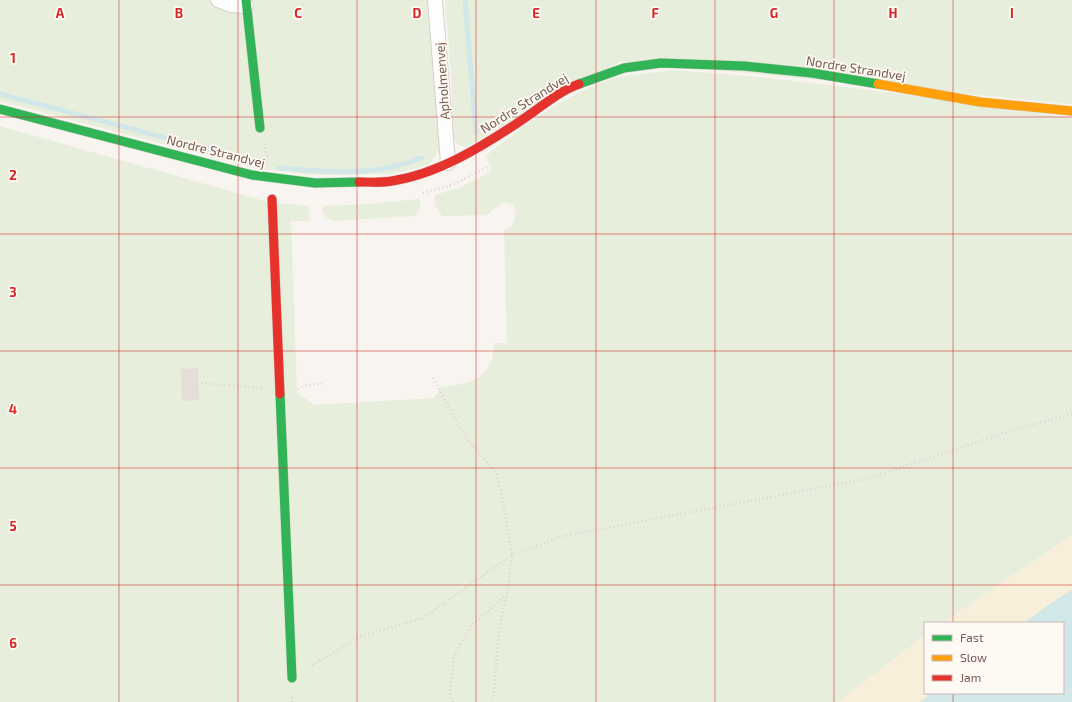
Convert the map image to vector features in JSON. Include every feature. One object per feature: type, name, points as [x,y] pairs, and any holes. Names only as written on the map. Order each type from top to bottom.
[{"type":"street","points":[[218,0],[231,6],[246,3],[260,128]]},
{"type":"street","name":"Apholmenvej","points":[[435,0],[448,163]]},
{"type":"street","name":"Nordre Strandvej","points":[[0,109],[252,175],[314,183],[392,180],[423,173],[464,155],[519,122],[568,88],[624,68],[661,63],[744,66],[812,73],[980,102],[1072,111]]},
{"type":"street","points":[[272,199],[292,678]]},
{"type":"path","points":[[433,378],[465,436],[497,474],[512,555],[507,595],[498,630],[494,702]]},
{"type":"path","points":[[201,383],[281,393],[304,386],[325,383]]},
{"type":"path","points":[[292,678],[359,637],[424,618],[512,555],[564,536],[866,479],[1016,429],[1072,414]]},
{"type":"path","points":[[453,702],[450,694],[454,656],[470,627],[507,595]]},
{"type":"green space","points":[[0,0],[429,0],[440,150],[429,165],[391,174],[312,175],[250,167],[0,101]]},
{"type":"green space","points":[[445,0],[1072,0],[1072,104],[621,61],[466,147],[458,144],[453,136],[451,76]]},
{"type":"green space","points":[[674,70],[724,74],[824,84],[1072,118],[1072,535],[944,622],[924,622],[924,636],[838,702],[0,702],[0,126],[268,202],[309,206],[309,221],[291,221],[297,393],[315,405],[434,398],[441,387],[463,384],[477,379],[487,369],[491,362],[494,343],[507,343],[504,229],[510,228],[515,219],[513,204],[504,202],[486,215],[442,216],[435,205],[435,195],[459,188],[492,171],[486,156],[530,122],[561,102],[577,93],[611,79]]},
{"type":"green space","points":[[419,199],[421,206],[415,216],[332,221],[326,217],[323,211],[323,206],[368,204]]},
{"type":"sand","points":[[1072,535],[1072,590],[1025,622],[944,622]]},
{"type":"sand","points":[[924,636],[924,694],[931,694],[920,702],[838,702]]},
{"type":"shaded area","points":[[1072,590],[1072,702],[920,702],[931,694],[1064,694],[1064,622],[1025,622]]},
{"type":"building","points":[[198,368],[199,400],[182,401],[181,369]]},
{"type":"waterway","points":[[465,0],[476,132]]},
{"type":"waterway","points":[[0,94],[264,164]]},
{"type":"waterway","points":[[279,168],[350,172],[396,166],[422,158]]},
{"type":"traffic: fast","points":[[246,0],[260,128]]},
{"type":"traffic: fast","points":[[579,84],[624,68],[661,63],[744,66],[812,73],[878,84]]},
{"type":"traffic: fast","points":[[0,109],[252,175],[315,183],[359,182]]},
{"type":"traffic: fast","points":[[280,394],[292,678]]},
{"type":"traffic: slow","points":[[878,84],[980,102],[1072,111]]},
{"type":"traffic: jam","points":[[359,182],[392,181],[442,166],[490,141],[556,96],[579,84]]},
{"type":"traffic: jam","points":[[272,199],[280,394]]}]
